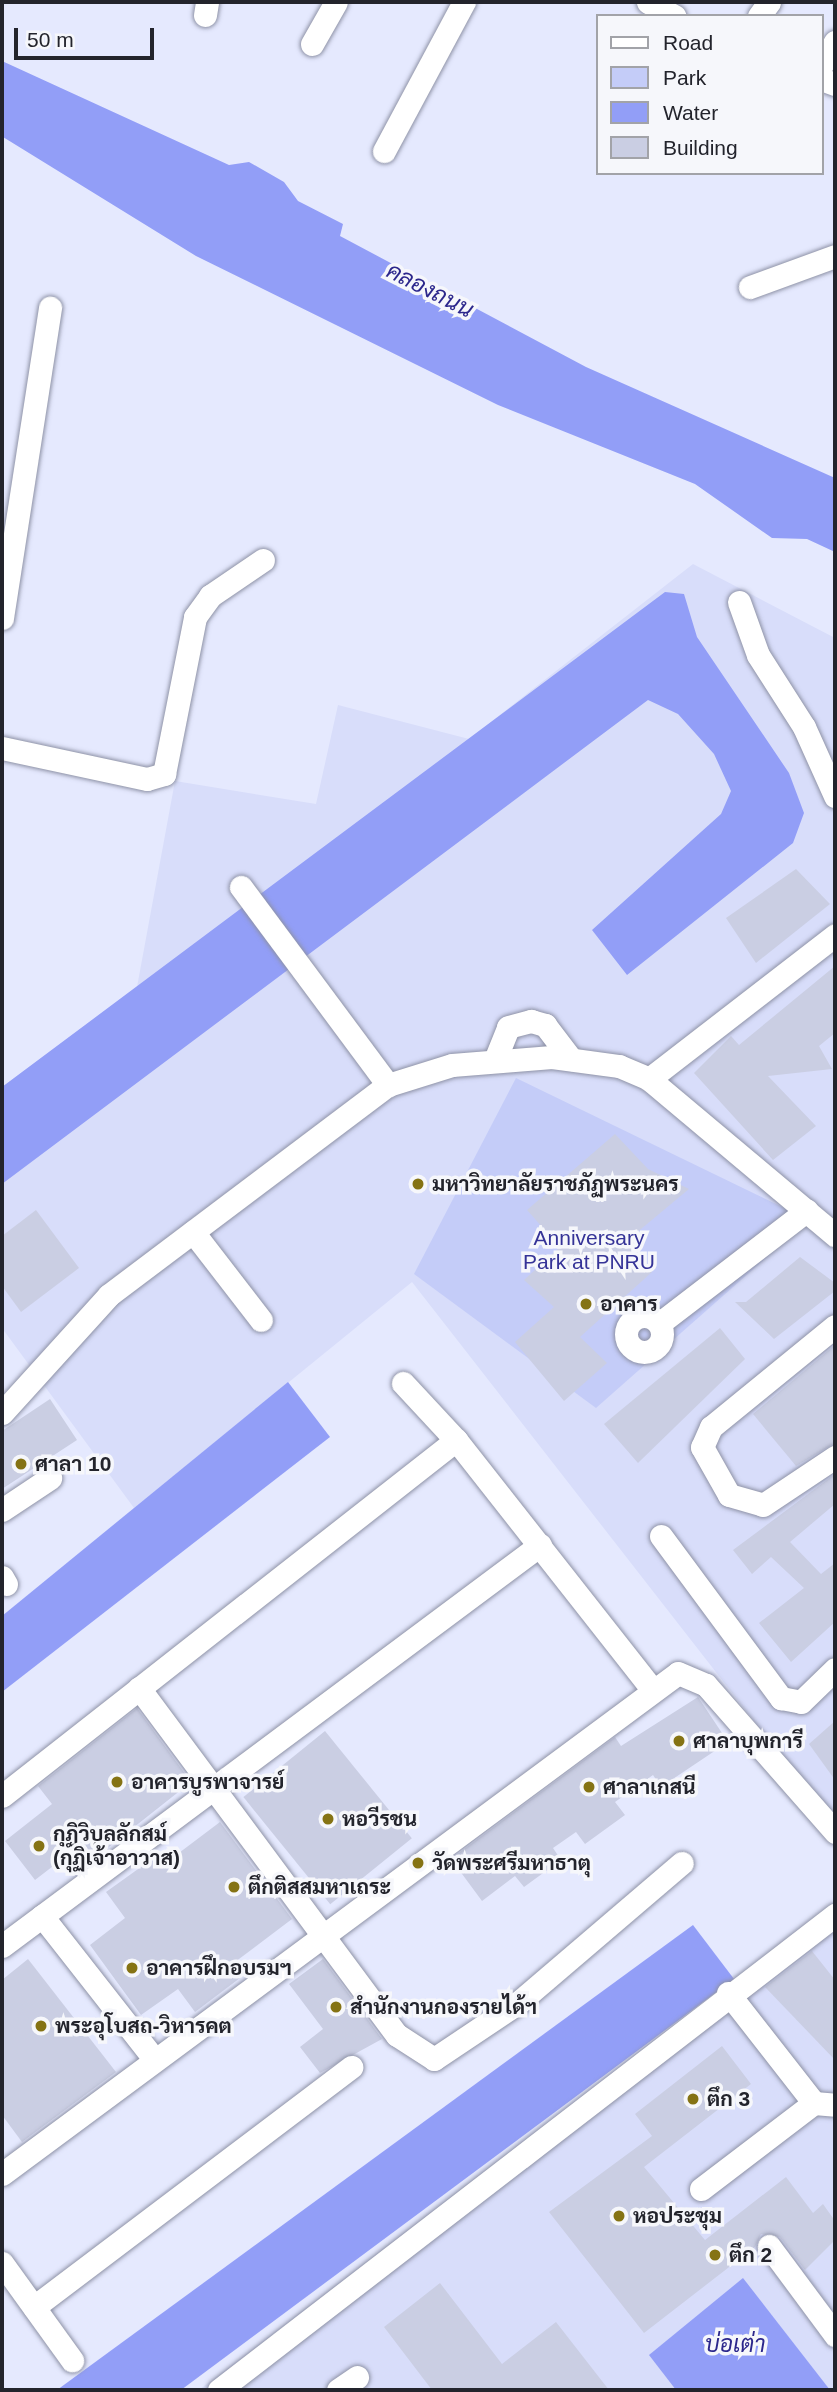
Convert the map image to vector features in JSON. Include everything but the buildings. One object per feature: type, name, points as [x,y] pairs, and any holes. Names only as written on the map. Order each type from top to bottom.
[{"type":"street","points":[[312,44],[336,2]]},
{"type":"street","points":[[384,151],[464,2]]},
{"type":"street","points":[[648,2],[670,14]]},
{"type":"street","points":[[823,63],[835,42]]},
{"type":"street","points":[[750,287],[835,256]]},
{"type":"street","points":[[2,618],[50,308]]},
{"type":"street","points":[[2,748],[147,779],[164,774],[195,617],[210,596],[263,560]]},
{"type":"street","points":[[739,602],[758,655],[804,727],[835,796]]},
{"type":"street","points":[[245,892],[388,1085]]},
{"type":"street","points":[[649,1079],[835,935]]},
{"type":"street","points":[[495,1060],[508,1027],[531,1021],[545,1025],[571,1059]]},
{"type":"street","points":[[2,1413],[83,1319],[193,1231],[388,1085],[440,1068],[495,1060],[571,1059],[649,1079],[835,1236]]},
{"type":"street","points":[[660,1323],[807,1210]]},
{"type":"street","points":[[193,1231],[261,1320]]},
{"type":"street","points":[[835,1326],[711,1427],[702,1447],[729,1495],[763,1505],[835,1457]]},
{"type":"street","points":[[403,1383],[456,1440],[651,1688]]},
{"type":"street","points":[[2,1796],[456,1440]]},
{"type":"street","points":[[2,1510],[50,1478]]},
{"type":"street","points":[[662,1536],[781,1698],[801,1702],[835,1669]]},
{"type":"street","points":[[2,1946],[540,1545]]},
{"type":"street","points":[[2,2174],[324,1930],[651,1688],[678,1674],[706,1685],[835,1832]]},
{"type":"street","points":[[139,1688],[217,1786],[324,1930],[397,2035],[418,2052],[441,2058],[529,1994],[681,1863]]},
{"type":"street","points":[[219,2390],[729,1993],[835,1914]]},
{"type":"street","points":[[42,1916],[155,2060]]},
{"type":"street","points":[[701,2189],[830,2104],[729,1993]]},
{"type":"street","points":[[34,2307],[351,2067]]},
{"type":"street","points":[[769,2246],[835,2334]]},
{"type":"street","points":[[2,2263],[72,2360]]},
{"type":"shaded area","name":"มหาวิทยาลัยราชภัฏพระนคร","points":[[693,564],[835,638],[835,1825],[412,1282],[134,1508],[2,1328],[2,1087],[137,987],[175,781],[316,804],[338,705],[469,739]]},
{"type":"shaded area","points":[[835,1901],[835,2390],[199,2390],[734,1979]]},
{"type":"green space","name":"Anniversary Park at PNRU","points":[[516,1078],[809,1220],[596,1408],[414,1274]]},
{"type":"water","name":"คลองถนน","points":[[2,61],[229,165],[249,162],[284,182],[298,201],[343,224],[340,236],[586,367],[835,478],[835,552],[807,539],[772,538],[695,484],[498,405],[196,256],[3,137]]},
{"type":"water","points":[[665,592],[684,594],[697,637],[789,773],[804,813],[793,843],[627,975],[592,930],[721,814],[731,791],[714,754],[678,714],[648,700],[2,1184],[2,1087]]},
{"type":"water","points":[[288,1382],[330,1437],[2,1692],[2,1616]]},
{"type":"water","points":[[693,1925],[734,1979],[181,2390],[57,2390]]},
{"type":"water","name":"บ่อเต่า","points":[[743,2278],[830,2390],[676,2390],[649,2355]]},
{"type":"place","name":"มหาวิทยาลัยราชภัฏพระนคร","points":[[418,1184]]},
{"type":"place","name":"อาคาร","points":[[586,1304]]},
{"type":"place","name":"ศาลา 10","points":[[21,1464]]},
{"type":"place","name":"ศาลาบุพการี","points":[[679,1741]]},
{"type":"place","name":"อาคารบูรพาจารย์","points":[[117,1782]]},
{"type":"place","name":"ศาลาเกสนี","points":[[589,1787]]},
{"type":"place","name":"หอวีรชน","points":[[328,1819]]},
{"type":"place","name":"กุฏิวิบูลลักสม์ (กุฏิเจ้าอาวาส)","points":[[39,1846]]},
{"type":"place","name":"วัดพระศรีมหาธาตุ","points":[[418,1863]]},
{"type":"place","name":"ตึกติสสมหาเถระ","points":[[234,1887]]},
{"type":"place","name":"อาคารฝึกอบรมฯ","points":[[132,1968]]},
{"type":"place","name":"สำนักงานกองรายได้ฯ","points":[[336,2007]]},
{"type":"place","name":"พระอุโบสถ-วิหารคต","points":[[41,2026]]},
{"type":"place","name":"ตึก 3","points":[[693,2099]]},
{"type":"place","name":"หอประชุม","points":[[619,2216]]},
{"type":"place","name":"ตึก 2","points":[[715,2255]]}]
